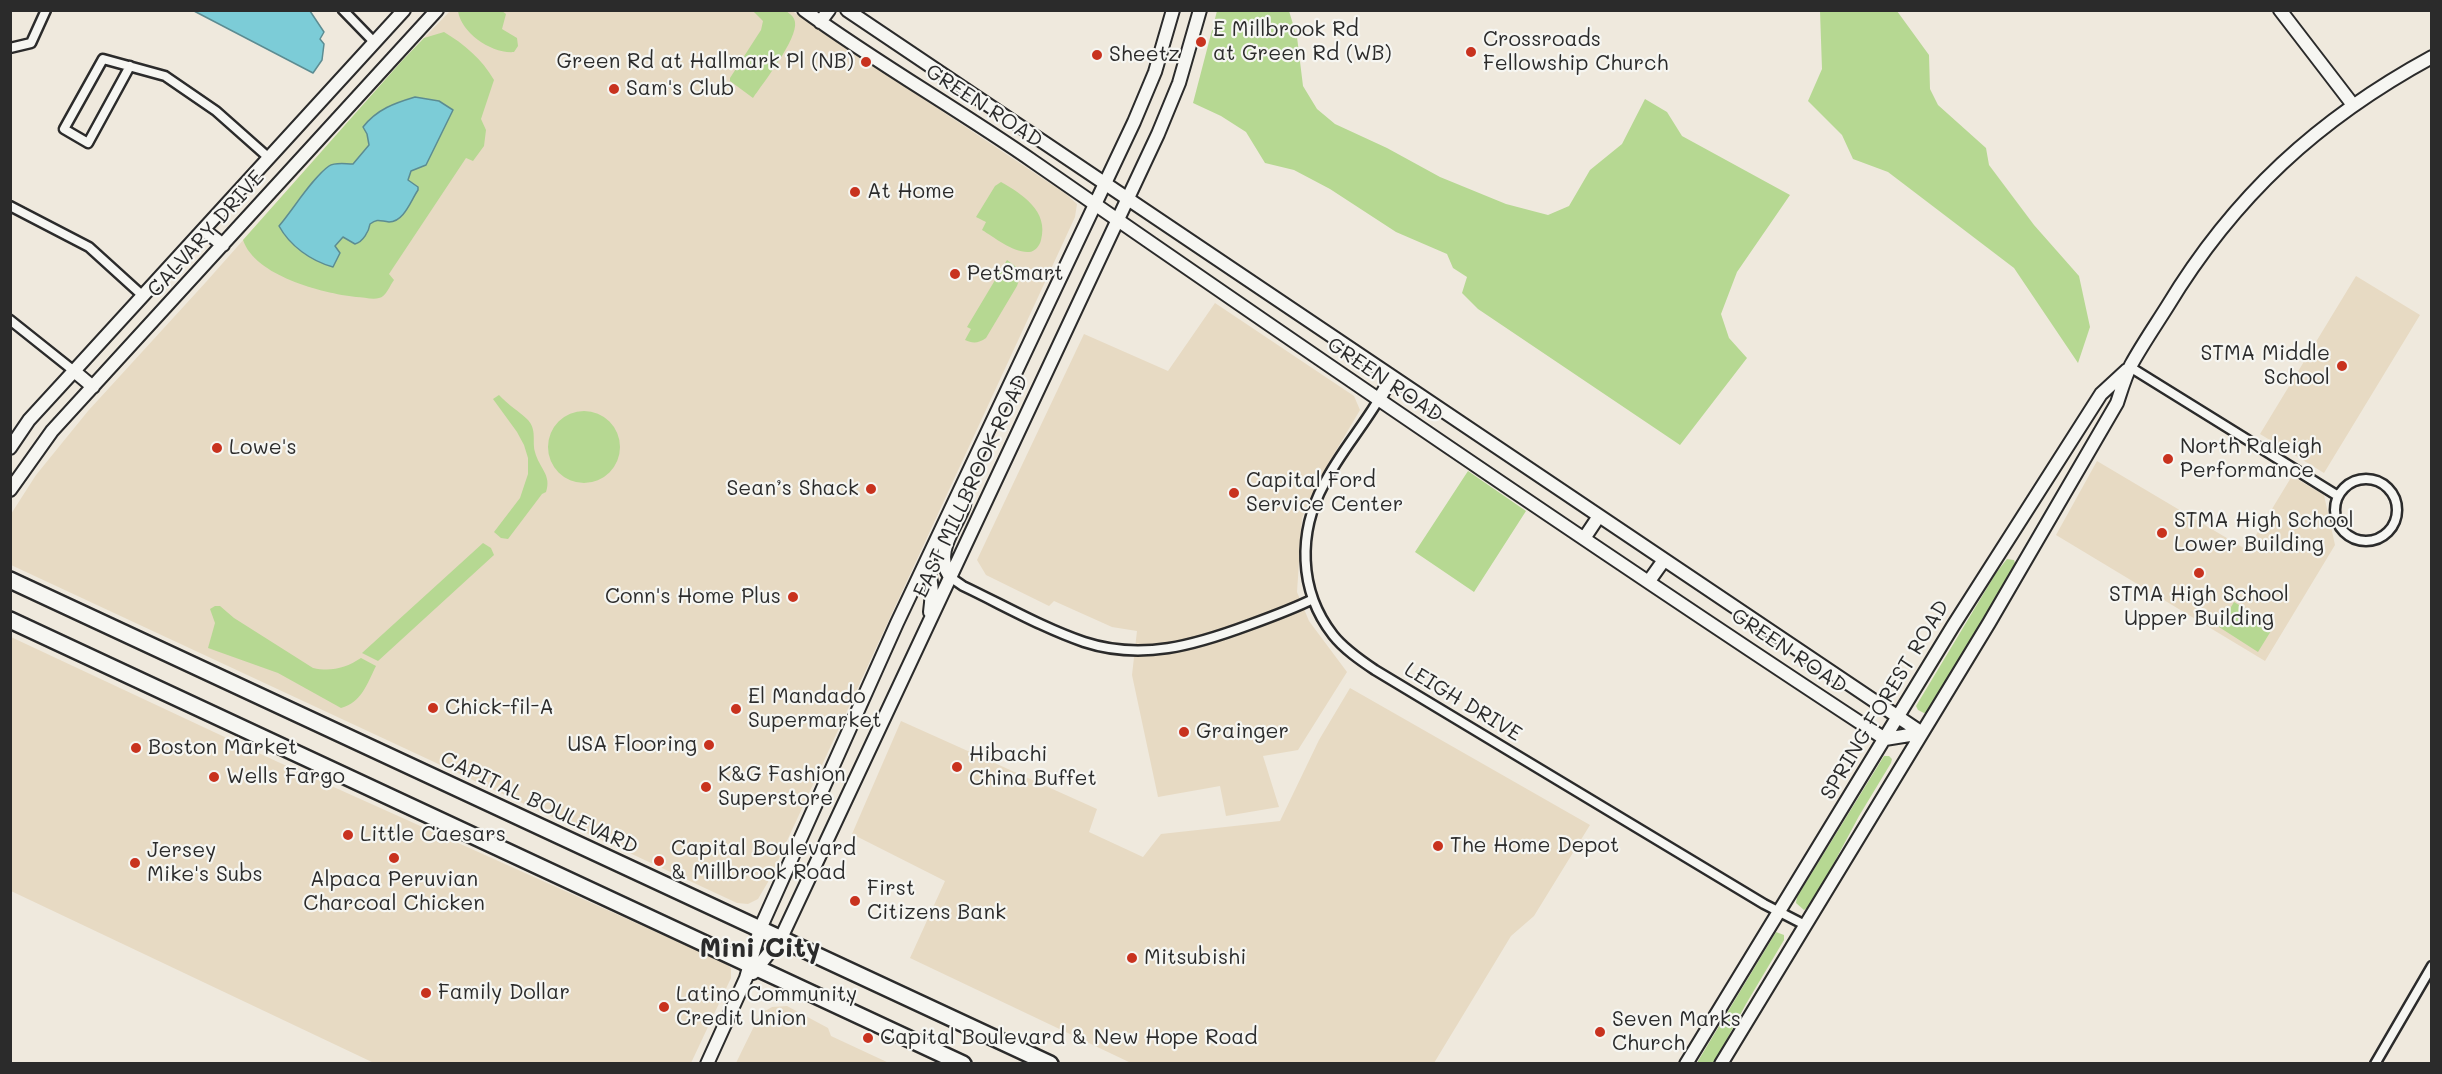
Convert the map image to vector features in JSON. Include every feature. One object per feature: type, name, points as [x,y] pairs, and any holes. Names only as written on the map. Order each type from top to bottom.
[{"type":"highway","name":"CAPITAL BOULEVARD","points":[[10,580],[1050,1064]]},
{"type":"highway","points":[[10,620],[751,970],[963,1064]]},
{"type":"main road","name":"CALVARY DRIVE","points":[[10,448],[29,420],[404,10]]},
{"type":"main road","name":"CALVARY DRIVE","points":[[10,490],[41,445],[437,10]]},
{"type":"main road","name":"GREEN ROAD","points":[[804,10],[849,43],[996,136],[1379,399],[1885,739]]},
{"type":"main road","points":[[819,22],[829,10]]},
{"type":"main road","name":"GREEN ROAD","points":[[847,10],[1922,733]]},
{"type":"main road","name":"EAST MILLBROOK ROAD","points":[[751,970],[760,928],[969,468],[1105,184],[1155,72],[1173,10]]},
{"type":"main road","name":"EAST MILLBROOK ROAD","points":[[751,970],[781,938],[1127,199],[1179,83],[1200,10]]},
{"type":"main road","points":[[2280,10],[2353,105]]},
{"type":"main road","name":"SPRING FOREST ROAD","points":[[1721,1064],[1922,733],[2117,404],[2130,367],[2182,281],[2230,216],[2288,156],[2353,105],[2395,76],[2432,57]]},
{"type":"main road","points":[[996,136],[1007,118]]},
{"type":"main road","points":[[204,230],[223,245]]},
{"type":"main road","name":"SPRING FOREST ROAD","points":[[1686,1064],[1897,717],[2101,394],[2130,367]]},
{"type":"main road","points":[[74,371],[93,387]]},
{"type":"main road","points":[[1379,399],[1392,377]]},
{"type":"main road","points":[[950,577],[944,562],[944,551],[964,506],[969,468]]},
{"type":"main road","points":[[1585,537],[1599,516]]},
{"type":"main road","points":[[1649,581],[1664,560]]},
{"type":"main road","points":[[925,566],[930,574],[933,590],[929,622]]},
{"type":"main road","points":[[1885,739],[1922,733]]},
{"type":"main road","points":[[707,1064],[751,970]]},
{"type":"street","points":[[10,48],[32,42],[46,10]]},
{"type":"street","points":[[343,10],[375,43]]},
{"type":"street","points":[[130,66],[88,143],[64,129],[103,58],[165,76],[216,111],[269,158]]},
{"type":"street","points":[[10,206],[89,247],[143,296]]},
{"type":"street","points":[[10,320],[74,371]]},
{"type":"street","points":[[2130,367],[2338,496]]},
{"type":"street","name":"LEIGH DRIVE","points":[[1379,399],[1324,483],[1308,522],[1304,553],[1306,574],[1313,599],[1333,635],[1346,650],[1373,669],[1805,925]]},
{"type":"street","points":[[2362,479],[2382,483],[2390,490],[2397,508],[2396,519],[2384,536],[2375,541],[2354,540],[2338,526],[2334,506],[2338,496],[2344,488],[2362,479]]},
{"type":"street","points":[[950,577],[963,586],[1085,642],[1120,650],[1149,652],[1186,647],[1296,608],[1313,599]]},
{"type":"street","points":[[2376,1064],[2432,966]]},
{"type":"shaded area","points":[[450,11],[792,11],[1066,194],[1077,204],[1075,217],[768,882],[758,899],[748,904],[737,903],[11,565],[11,514],[36,475],[88,411],[400,63]]},
{"type":"shaded area","points":[[2356,276],[2420,315],[2324,473],[2260,434]]},
{"type":"shaded area","points":[[1215,303],[1354,396],[1360,410],[1324,471],[1302,518],[1297,592],[1309,621],[1347,672],[1298,750],[1263,756],[1279,807],[1226,816],[1220,786],[1158,797],[1132,675],[1137,631],[1112,627],[1054,601],[1049,606],[986,575],[977,560],[1084,334],[1168,371]]},
{"type":"shaded area","points":[[2097,461],[2247,550],[2292,476],[2324,495],[2335,545],[2265,661],[2056,535]]},
{"type":"shaded area","points":[[11,637],[278,762],[723,962],[731,968],[731,978],[691,1063],[374,1063],[11,891]]},
{"type":"shaded area","points":[[1350,688],[1590,825],[1534,916],[1511,936],[1434,1063],[1131,1063],[910,958],[945,881],[852,834],[901,721],[1097,809],[1089,832],[1143,857],[1161,834],[1280,821],[1319,740]]},
{"type":"shaded area","points":[[787,1006],[828,1028],[831,1036],[889,1063],[736,1063],[760,1014],[772,1007]]},
{"type":"green space","points":[[458,11],[502,11],[506,14],[502,29],[517,38],[518,46],[514,52],[505,52],[487,46],[465,27]]},
{"type":"green space","points":[[753,11],[786,11],[795,22],[786,50],[753,98],[730,81],[730,78],[761,30],[763,21]]},
{"type":"green space","points":[[1217,11],[1289,11],[1297,37],[1303,86],[1317,109],[1335,124],[1387,148],[1440,177],[1506,204],[1548,215],[1569,206],[1590,170],[1622,144],[1645,99],[1667,112],[1682,136],[1790,195],[1737,272],[1721,314],[1729,338],[1747,358],[1680,445],[1478,309],[1462,293],[1467,277],[1453,268],[1447,254],[1396,232],[1330,189],[1294,170],[1265,163],[1246,132],[1221,116],[1193,103]]},
{"type":"green space","points":[[1820,11],[1897,11],[1929,55],[1930,89],[1938,105],[1986,148],[1989,165],[2034,225],[2079,276],[2090,327],[2078,363],[2014,268],[1888,172],[1853,159],[1842,135],[1808,101],[1822,69]]},
{"type":"green space","points":[[444,32],[472,53],[494,80],[481,119],[486,130],[484,146],[473,161],[466,158],[389,274],[394,280],[386,293],[374,299],[308,287],[275,273],[261,264],[250,253],[243,240],[424,38]]},
{"type":"green space","points":[[1001,182],[1025,198],[1041,220],[1040,242],[1033,251],[1017,250],[982,230],[986,222],[976,217],[995,186]]},
{"type":"green space","points":[[1007,260],[1019,269],[1020,277],[1017,286],[986,338],[976,342],[965,340],[971,329],[967,327]]},
{"type":"green space","points":[[499,395],[531,424],[535,452],[547,481],[546,492],[542,494],[508,539],[501,538],[494,532],[520,498],[528,474],[528,458],[517,432],[493,399]]},
{"type":"green space","points":[[584,411],[598,414],[610,421],[617,433],[620,447],[617,461],[610,473],[598,480],[584,483],[570,480],[558,473],[551,461],[548,447],[551,433],[558,421],[570,414]]},
{"type":"green space","points":[[1468,471],[1526,511],[1474,592],[1415,552]]},
{"type":"green space","points":[[483,543],[491,548],[494,555],[378,661],[362,653]]},
{"type":"green space","points":[[2007,559],[2014,560],[2016,566],[1934,705],[1926,714],[1918,710],[1916,706],[1996,573]]},
{"type":"green space","points":[[2234,602],[2274,626],[2258,652],[2219,627]]},
{"type":"green space","points":[[220,606],[234,618],[313,668],[326,670],[338,668],[361,658],[376,666],[359,697],[341,708],[278,673],[208,648],[215,623],[210,609]]},
{"type":"green space","points":[[1884,756],[1892,759],[1891,763],[1859,816],[1812,904],[1804,910],[1796,903],[1797,897]]},
{"type":"green space","points":[[1776,932],[1784,935],[1784,940],[1714,1063],[1698,1063],[1698,1061]]},
{"type":"water","points":[[194,11],[310,11],[324,32],[320,39],[324,44],[322,60],[313,73]]},
{"type":"water","points":[[415,97],[439,101],[453,110],[426,165],[411,171],[408,180],[418,187],[418,190],[403,215],[394,221],[377,220],[370,224],[365,236],[358,243],[355,244],[343,237],[335,246],[340,253],[333,267],[302,252],[279,226],[323,171],[334,164],[353,164],[369,145],[363,127],[368,121],[387,108]]},
{"type":"place","name":"E Millbrook Rd at Green Rd (WB)","points":[[1201,42]]},
{"type":"place","name":"Crossroads Fellowship Church","points":[[1471,52]]},
{"type":"place","name":"Sheetz","points":[[1097,55]]},
{"type":"place","name":"Green Rd at Hallmark Pl (NB)","points":[[866,62]]},
{"type":"place","name":"Sam's Club","points":[[614,89]]},
{"type":"place","name":"At Home","points":[[855,192]]},
{"type":"place","name":"PetSmart","points":[[955,274]]},
{"type":"place","name":"STMA Middle School","points":[[2342,366]]},
{"type":"place","name":"Lowe's","points":[[217,448]]},
{"type":"place","name":"North Raleigh Performance","points":[[2168,459]]},
{"type":"place","name":"Sean’s Shack","points":[[871,489]]},
{"type":"place","name":"Capital Ford Service Center","points":[[1234,493]]},
{"type":"place","name":"STMA High School Lower Building","points":[[2162,533]]},
{"type":"place","name":"STMA High School Upper Building","points":[[2199,573]]},
{"type":"place","name":"Conn's Home Plus","points":[[793,597]]},
{"type":"place","name":"Chick-fil-A","points":[[433,708]]},
{"type":"place","name":"El Mandado Supermarket","points":[[736,709]]},
{"type":"place","name":"Grainger","points":[[1184,732]]},
{"type":"place","name":"USA Flooring","points":[[709,745]]},
{"type":"place","name":"Boston Market","points":[[136,748]]},
{"type":"place","name":"Hibachi China Buffet","points":[[957,767]]},
{"type":"place","name":"Wells Fargo","points":[[214,777]]},
{"type":"place","name":"K&G Fashion Superstore","points":[[706,787]]},
{"type":"place","name":"Little Caesars","points":[[348,835]]},
{"type":"place","name":"The Home Depot","points":[[1438,846]]},
{"type":"place","name":"Alpaca Peruvian Charcoal Chicken","points":[[394,858]]},
{"type":"place","name":"Capital Boulevard & Millbrook Road","points":[[659,861]]},
{"type":"place","name":"Jersey Mike's Subs","points":[[135,863]]},
{"type":"place","name":"First Citizens Bank","points":[[855,901]]},
{"type":"place","name":"Mitsubishi","points":[[1132,958]]},
{"type":"place","name":"Family Dollar","points":[[426,993]]},
{"type":"place","name":"Latino Community Credit Union","points":[[664,1007]]},
{"type":"place","name":"Seven Marks Church","points":[[1600,1032]]},
{"type":"place","name":"Capital Boulevard & New Hope Road","points":[[868,1038]]},
{"type":"district","name":"Mini City","points":[[760,949]]}]
